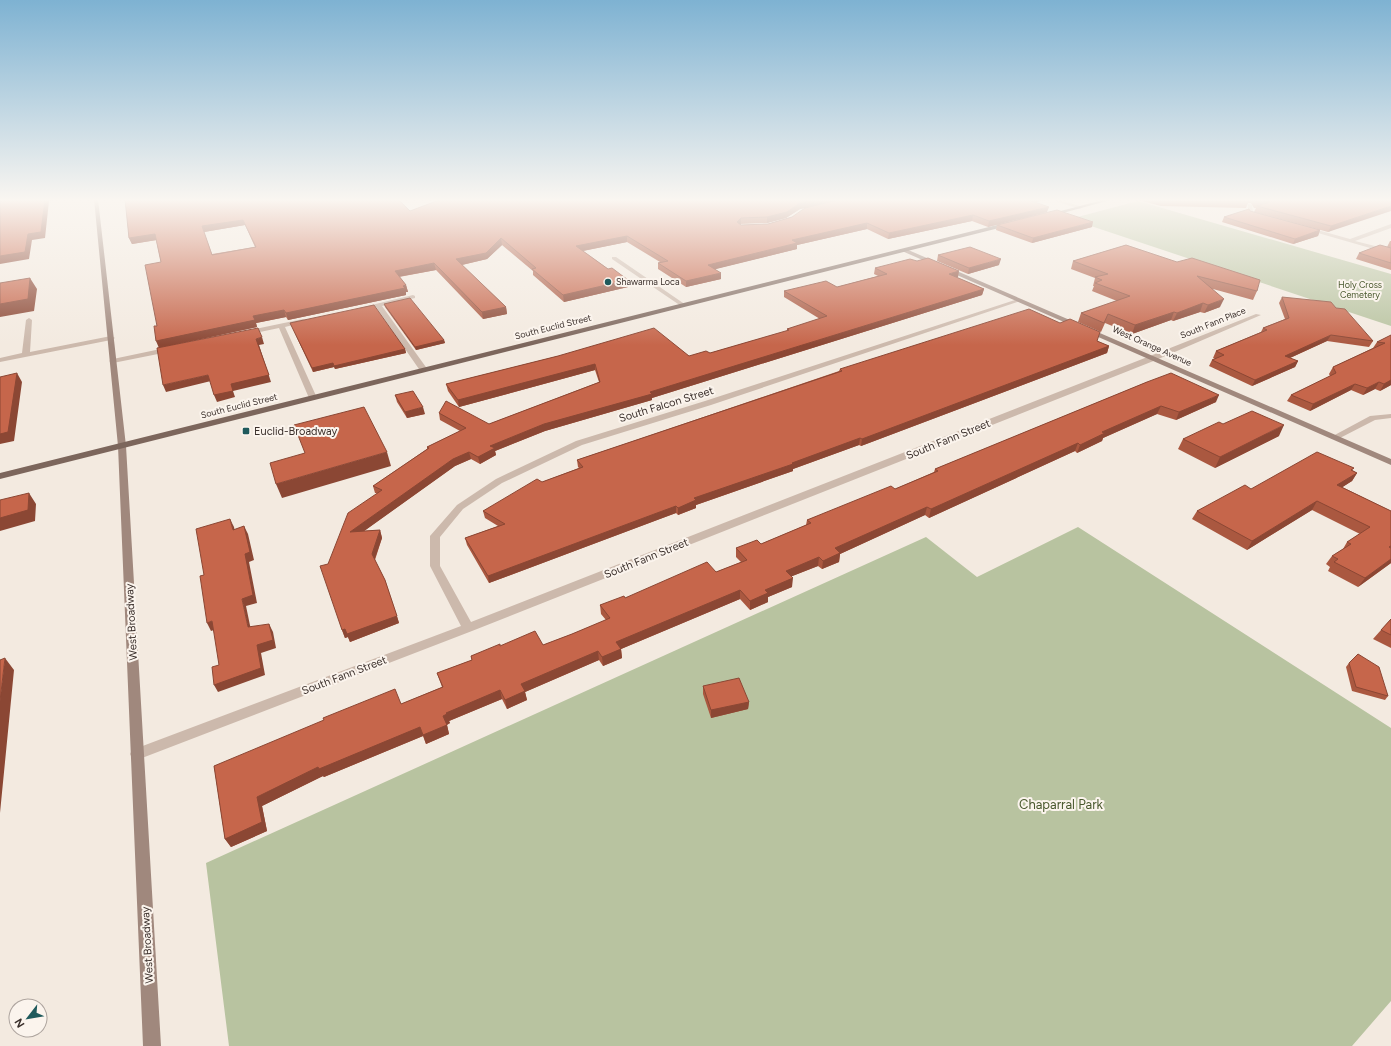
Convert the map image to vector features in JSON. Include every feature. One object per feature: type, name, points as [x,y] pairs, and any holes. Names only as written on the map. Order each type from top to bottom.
[{"type":"main road","name":"West Broadway","points":[[101,248],[122,446],[152,1046]]},
{"type":"main road","name":"South Euclid Street","points":[[0,476],[913,248]]},
{"type":"main road","name":"West Orange Avenue","points":[[904,250],[1391,462]]},
{"type":"street","points":[[1375,248],[1391,252]]},
{"type":"street","points":[[614,258],[683,305]]},
{"type":"street","points":[[356,310],[413,298]]},
{"type":"street","name":"South Falcon Street","points":[[468,628],[434,566],[435,536],[460,507],[499,481],[579,442],[708,403],[1020,300]]},
{"type":"street","points":[[378,305],[424,370]]},
{"type":"street","name":"South Fann Place","points":[[1153,358],[1258,315]]},
{"type":"street","points":[[235,335],[311,319]]},
{"type":"street","points":[[26,355],[29,320]]},
{"type":"street","points":[[281,325],[313,398]]},
{"type":"street","points":[[0,360],[111,338]]},
{"type":"street","points":[[113,361],[175,348]]},
{"type":"street","name":"South Fann Street","points":[[137,754],[468,628],[1153,358]]},
{"type":"street","points":[[1335,438],[1373,418],[1391,416]]},
{"type":"green space","name":"Holy Cross Cemetery","points":[[1156,248],[1300,248],[1391,274],[1391,326]]},
{"type":"green space","name":"Chaparral Park","points":[[1078,527],[1391,728],[1391,1001],[1352,1046],[229,1046],[206,863],[926,537],[977,577]]},
{"type":"building","points":[[0,248],[26,248],[25,252],[0,256]]},
{"type":"building","points":[[158,248],[210,248],[212,255],[252,248],[491,248],[486,253],[456,259],[506,307],[482,312],[434,263],[395,271],[406,285],[403,286],[405,288],[286,313],[284,310],[253,316],[255,320],[156,341],[154,326],[157,326],[145,265],[161,262]]},
{"type":"building","points":[[512,248],[579,248],[608,269],[612,268],[628,280],[563,295],[532,269],[536,268]]},
{"type":"building","points":[[646,248],[778,248],[708,265],[721,273],[686,281],[658,263],[668,261]]},
{"type":"building","points":[[972,248],[1001,259],[969,268],[938,255]]},
{"type":"building","points":[[1117,248],[1134,248],[1177,262],[1192,258],[1260,280],[1257,291],[1197,276],[1224,299],[1208,305],[1203,303],[1177,313],[1174,312],[1135,325],[1108,314],[1104,323],[1081,313],[1130,296],[1095,283],[1102,280],[1095,277],[1108,274],[1073,261]]},
{"type":"building","points":[[1373,248],[1391,248],[1391,263],[1359,253]]},
{"type":"building","points":[[928,258],[959,271],[949,274],[984,289],[650,392],[652,394],[544,424],[490,446],[495,448],[478,457],[469,452],[453,459],[350,532],[380,530],[372,554],[385,580],[397,616],[347,634],[345,629],[342,630],[320,566],[328,564],[348,513],[382,490],[373,486],[429,448],[427,447],[466,428],[439,413],[446,401],[489,424],[600,382],[595,364],[458,400],[446,384],[558,356],[654,328],[689,356],[706,351],[710,353],[789,330],[787,329],[827,316],[784,291],[826,281],[837,287],[887,274],[875,268],[910,259],[917,261]]},
{"type":"building","points":[[30,278],[28,299],[0,304],[0,283]]},
{"type":"building","points":[[1282,297],[1331,302],[1336,308],[1345,309],[1373,341],[1331,335],[1285,356],[1298,361],[1255,380],[1212,360],[1224,355],[1216,351],[1267,330],[1263,328],[1289,318]]},
{"type":"building","points":[[410,298],[444,340],[415,347],[384,304]]},
{"type":"building","points":[[374,305],[405,349],[334,366],[333,363],[312,368],[290,323]]},
{"type":"building","points":[[1029,309],[1060,323],[1070,319],[1100,332],[1097,341],[1109,346],[862,439],[860,438],[792,463],[793,464],[694,498],[696,500],[678,508],[676,506],[488,576],[465,538],[505,524],[483,511],[537,479],[542,482],[583,467],[577,460],[842,371],[840,369]]},
{"type":"building","points":[[258,328],[262,337],[256,339],[269,375],[231,384],[233,391],[214,395],[208,375],[163,385],[157,348]]},
{"type":"building","points":[[1391,335],[1391,380],[1384,384],[1379,382],[1367,388],[1355,384],[1313,404],[1291,395],[1336,373],[1333,367],[1385,343],[1377,342]]},
{"type":"building","points":[[17,373],[8,432],[0,434],[0,377]]},
{"type":"building","points":[[1171,373],[1219,395],[1179,412],[1161,406],[1102,432],[1105,433],[1080,445],[1078,443],[931,509],[927,507],[835,548],[840,553],[823,561],[819,557],[786,571],[793,578],[765,590],[768,593],[750,601],[740,590],[616,642],[621,649],[602,657],[598,651],[521,684],[525,691],[505,700],[500,690],[446,713],[447,714],[443,716],[447,725],[423,735],[420,727],[319,769],[318,767],[257,797],[262,822],[225,839],[214,766],[324,720],[323,718],[395,689],[401,704],[443,687],[437,673],[472,660],[471,656],[500,644],[500,646],[535,631],[543,645],[572,634],[610,618],[600,605],[624,596],[625,598],[707,562],[716,572],[747,560],[736,548],[757,540],[761,544],[811,523],[807,520],[891,486],[895,489],[938,471],[935,469]]},
{"type":"building","points":[[413,391],[423,407],[405,412],[395,395]]},
{"type":"building","points":[[364,407],[387,452],[276,484],[270,463],[305,453],[294,425]]},
{"type":"building","points":[[1252,411],[1284,425],[1220,457],[1183,439],[1219,422],[1223,424]]},
{"type":"building","points":[[1317,452],[1354,468],[1351,470],[1357,473],[1337,485],[1391,511],[1391,546],[1389,547],[1391,548],[1391,559],[1365,578],[1334,562],[1338,559],[1332,556],[1351,544],[1347,542],[1370,527],[1317,501],[1252,541],[1197,511],[1245,485],[1251,489]]},
{"type":"building","points":[[29,493],[28,510],[0,518],[0,500]]},
{"type":"building","points":[[230,519],[233,530],[244,526],[250,552],[245,554],[253,595],[242,599],[248,627],[269,624],[273,640],[257,645],[261,668],[214,685],[212,667],[219,665],[212,621],[207,623],[200,576],[204,575],[196,529]]},
{"type":"building","points":[[1391,619],[1391,635],[1381,630]]},
{"type":"building","points":[[1358,654],[1379,667],[1388,696],[1356,687],[1349,663]]},
{"type":"building","points":[[5,658],[0,701],[0,660]]},
{"type":"building","points":[[739,678],[749,702],[711,710],[703,686]]},
{"type":"place","name":"Shawarma Loca","points":[[608,282]]},
{"type":"place","name":"Euclid-Broadway","points":[[246,431]]}]
